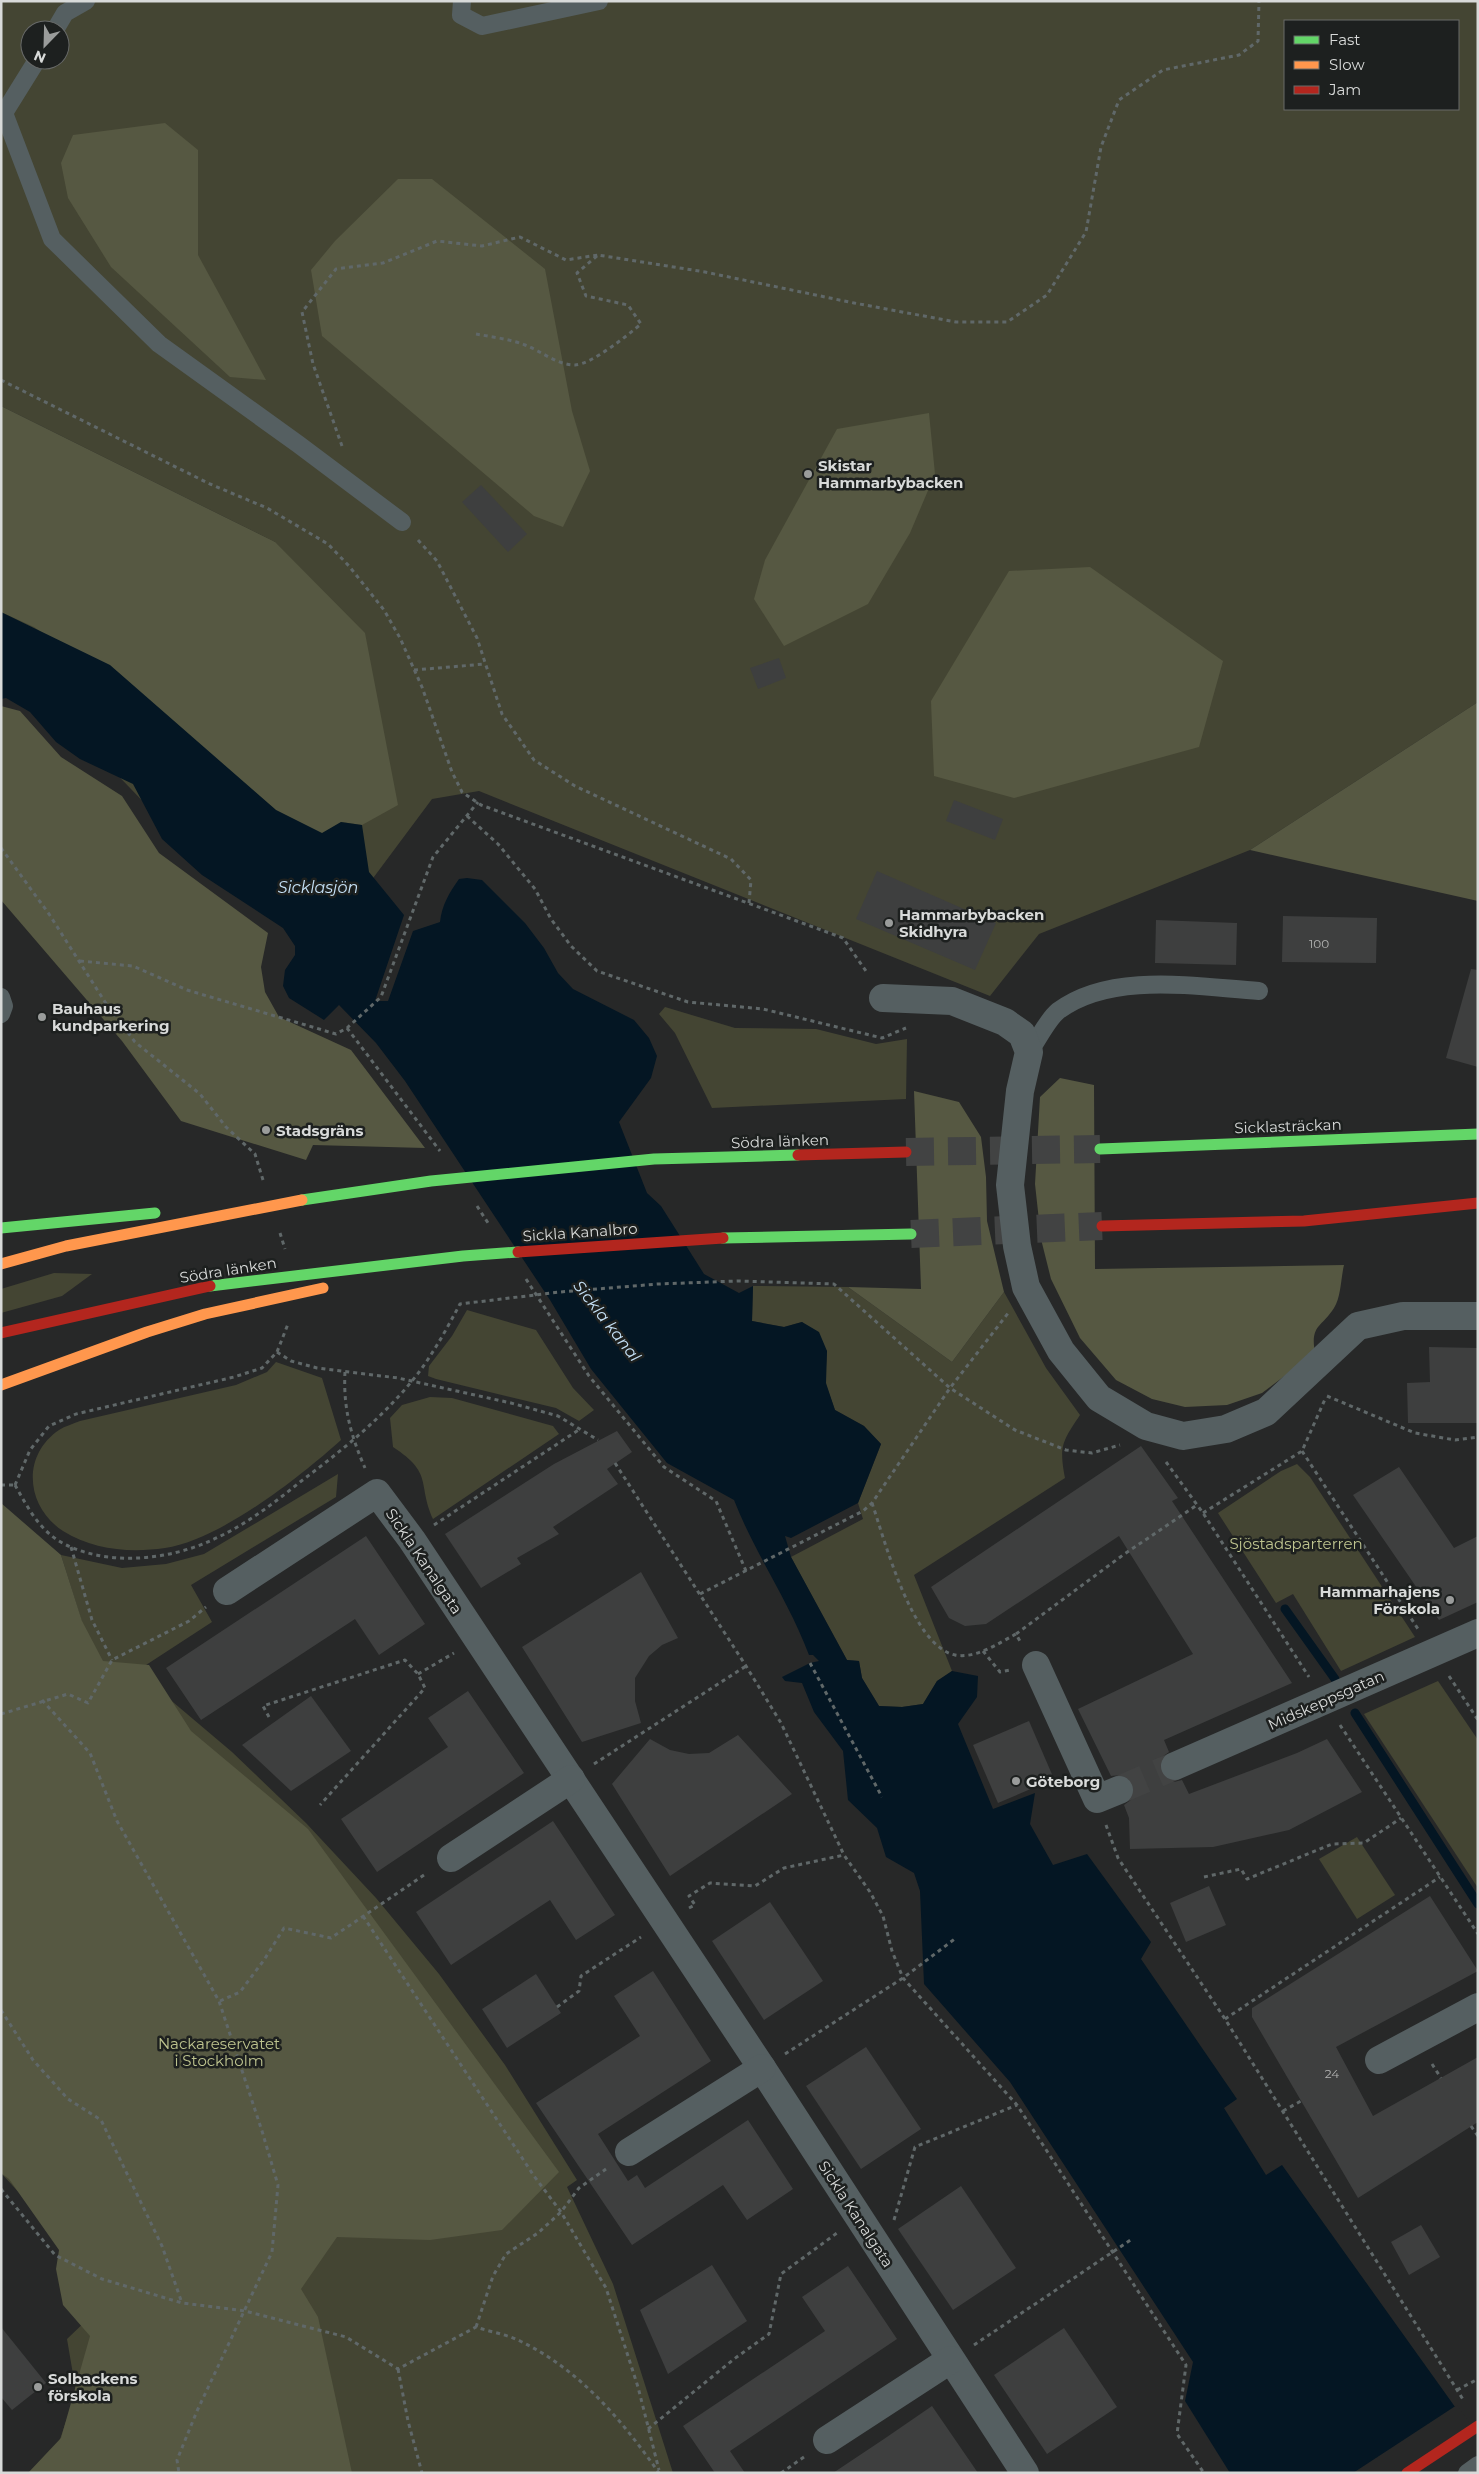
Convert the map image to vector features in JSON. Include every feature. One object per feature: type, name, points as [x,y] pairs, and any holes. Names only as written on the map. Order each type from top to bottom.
[{"type":"main road","name":"Sicklasträckan","points":[[1100,1149],[1478,1134]]},
{"type":"main road","name":"Södra länken","points":[[323,1196],[431,1180],[654,1159],[906,1152]]},
{"type":"main road","points":[[186,1210],[323,1196]]},
{"type":"main road","points":[[1,1264],[66,1246],[323,1196]]},
{"type":"main road","points":[[1304,1221],[1478,1203]]},
{"type":"main road","points":[[1,1228],[167,1212]]},
{"type":"main road","points":[[1102,1226],[1304,1221],[1410,1222]]},
{"type":"main road","name":"Sickla Kanalbro","points":[[463,1256],[700,1238],[911,1234]]},
{"type":"main road","name":"Södra länken","points":[[1,1333],[137,1301],[220,1284],[463,1256]]},
{"type":"main road","points":[[350,1282],[463,1256]]},
{"type":"main road","points":[[1,1386],[147,1332],[204,1314],[330,1286]]},
{"type":"main road","points":[[1407,2473],[1478,2426]]},
{"type":"street","points":[[883,998],[952,1001],[1005,1022],[1022,1034],[1029,1052],[1020,1091],[1010,1185],[1017,1246],[1026,1287],[1061,1351],[1099,1398],[1146,1426],[1183,1436],[1226,1429],[1266,1412],[1358,1326],[1403,1316],[1478,1316]]},
{"type":"street","name":"Sickla Kanalgata","points":[[227,1591],[377,1493],[412,1540],[571,1779],[762,2068],[1025,2473]]},
{"type":"street","name":"Midskeppsgatan","points":[[1175,1766],[1478,1634]]},
{"type":"street","points":[[1036,1665],[1108,1794]]},
{"type":"street","points":[[451,1858],[571,1779]]},
{"type":"street","points":[[1379,2060],[1478,2007]]},
{"type":"street","points":[[629,2152],[762,2068]]},
{"type":"street","points":[[827,2440],[950,2360]]},
{"type":"lane","points":[[61,20],[65,13],[86,1]]},
{"type":"lane","points":[[462,1],[461,15],[482,26],[599,1]]},
{"type":"lane","points":[[31,70],[4,113],[52,239],[158,344],[298,444],[402,522]]},
{"type":"lane","points":[[1029,1052],[1057,1012],[1082,998],[1118,988],[1157,984],[1259,991]]},
{"type":"lane","points":[[1,997],[4,1006],[1,1014]]},
{"type":"lane","points":[[1466,2473],[1478,2465]]},
{"type":"path","points":[[345,455],[313,364],[302,312],[336,269],[384,263],[437,241],[482,246],[520,237],[566,260],[598,255],[705,272],[854,304],[956,322],[1007,322],[1047,295],[1086,232],[1102,147],[1118,100],[1163,70],[1239,55],[1258,41],[1259,1]]},
{"type":"path","points":[[476,334],[526,345],[551,358],[575,365],[618,343],[641,324],[628,305],[586,296],[577,273],[598,255]]},
{"type":"path","points":[[1,380],[210,484],[267,508],[328,544],[349,566],[384,610],[400,638],[452,772],[462,792],[478,802],[843,938],[883,998]]},
{"type":"path","points":[[402,522],[437,561],[477,638],[502,714],[534,760],[574,786],[731,858],[751,880],[749,903]]},
{"type":"path","points":[[414,670],[485,664]]},
{"type":"path","points":[[79,961],[133,966],[187,990],[336,1034],[347,1028],[381,997],[433,856],[478,802]]},
{"type":"path","points":[[467,816],[498,844],[529,881],[571,946],[596,971],[688,1002],[764,1009],[882,1038],[898,1033],[913,1024]]},
{"type":"path","points":[[1,848],[49,914],[105,1002],[135,1042],[200,1094],[226,1126],[254,1154]]},
{"type":"path","points":[[347,1028],[441,1152]]},
{"type":"path","points":[[474,1201],[496,1234]]},
{"type":"path","points":[[523,1275],[589,1376],[664,1467],[716,1501],[746,1570]]},
{"type":"path","points":[[15,1485],[34,1518],[58,1540],[71,1546],[82,1551],[122,1558],[168,1555],[212,1541],[264,1510],[353,1441],[412,1381],[460,1304],[658,1284],[737,1281],[834,1284],[950,1388],[1015,1430],[1066,1450],[1092,1453],[1124,1444],[1146,1426]]},
{"type":"path","points":[[700,1594],[863,1511],[872,1503],[950,1388],[1010,1311]]},
{"type":"path","points":[[15,1485],[30,1450],[49,1426],[76,1414],[234,1377],[262,1368],[277,1352],[291,1361],[317,1368],[412,1381],[511,1403],[558,1416],[598,1440]]},
{"type":"path","points":[[345,1372],[344,1395],[353,1441]]},
{"type":"path","points":[[1203,1513],[1302,1451],[1329,1389]]},
{"type":"path","points":[[1327,1396],[1415,1432],[1455,1440],[1478,1437]]},
{"type":"path","points":[[412,1540],[580,1429]]},
{"type":"path","points":[[1302,1451],[1478,1720]]},
{"type":"path","points":[[872,1503],[894,1570],[918,1623],[934,1644],[956,1655],[983,1651],[1016,1634],[1123,1555],[1196,1505],[1165,1460]]},
{"type":"path","points":[[615,1463],[781,1723],[844,1855],[870,1892],[883,1916],[892,1951],[903,1978],[1017,2105],[1186,2365],[1177,2434],[1204,2473]]},
{"type":"path","points":[[1,1486],[15,1485]]},
{"type":"path","points":[[71,1546],[92,1620],[112,1660]]},
{"type":"path","points":[[1,1714],[42,1700],[68,1694],[88,1703],[112,1660],[189,1621],[227,1591]]},
{"type":"path","points":[[1016,1634],[1036,1665]]},
{"type":"path","points":[[418,1674],[477,1639]]},
{"type":"path","points":[[983,1651],[1000,1672]]},
{"type":"path","points":[[270,1717],[263,1706],[405,1660],[418,1674],[425,1688],[320,1805]]},
{"type":"path","points":[[810,1663],[882,1797]]},
{"type":"path","points":[[571,1779],[746,1666]]},
{"type":"path","points":[[42,1700],[90,1753],[117,1821],[219,2001],[278,2185],[272,2252],[197,2410],[177,2460],[179,2473]]},
{"type":"path","points":[[1108,1794],[1118,1858],[1225,2019],[1467,2405]]},
{"type":"path","points":[[1204,1877],[1241,1869],[1247,1879],[1332,1844],[1364,1843],[1401,1818]]},
{"type":"path","points":[[689,1908],[695,1905],[689,1896],[710,1883],[754,1886],[784,1868],[844,1855]]},
{"type":"path","points":[[219,2001],[240,1992],[264,1960],[284,1928],[331,1938],[451,1858]]},
{"type":"path","points":[[1225,2019],[1440,1877]]},
{"type":"path","points":[[363,1916],[534,2176],[561,2212],[606,2288],[638,2387],[659,2473]]},
{"type":"path","points":[[556,2007],[579,1991],[581,1976],[665,1922]]},
{"type":"path","points":[[790,2050],[903,1978],[956,1938]]},
{"type":"path","points":[[1,2010],[33,2060],[68,2099],[101,2120],[162,2246],[182,2303]]},
{"type":"path","points":[[1283,2111],[1300,2101]]},
{"type":"path","points":[[894,2220],[915,2147],[1017,2105]]},
{"type":"path","points":[[1471,2126],[1478,2136]]},
{"type":"path","points":[[398,2369],[476,2327],[493,2276],[506,2254],[538,2233],[561,2212],[579,2188],[629,2152]]},
{"type":"path","points":[[1,2189],[55,2255],[102,2279],[182,2303],[244,2311],[346,2337],[398,2369],[408,2421],[422,2473]]},
{"type":"path","points":[[648,2429],[734,2359],[768,2334],[780,2274],[830,2238]]},
{"type":"path","points":[[978,2342],[1132,2240]]},
{"type":"path","points":[[476,2327],[518,2340],[552,2358],[583,2382],[624,2424],[659,2473]]},
{"type":"path","points":[[1457,2390],[1478,2379]]},
{"type":"path","points":[[781,2473],[804,2456]]},
{"type":"green space","name":"Skistar Hammarbybacken","points":[[1,1],[1478,1],[1478,702],[1250,850],[1039,934],[990,996],[479,791],[432,799],[359,897],[210,871],[104,761],[1,687],[1,410],[275,542],[1,406]]},
{"type":"green space","points":[[165,123],[198,150],[198,255],[266,380],[230,377],[111,267],[68,198],[61,163],[73,135]]},
{"type":"green space","points":[[398,179],[432,179],[545,269],[572,411],[590,471],[563,527],[534,516],[322,336],[311,270],[335,241]]},
{"type":"green space","points":[[1,406],[275,542],[365,633],[398,805],[362,825],[341,822],[322,834],[276,810],[209,754],[34,627],[1,612]]},
{"type":"green space","points":[[929,413],[935,474],[910,533],[868,604],[784,646],[754,599],[765,560],[837,429]]},
{"type":"green space","points":[[1090,567],[1223,661],[1199,747],[1014,798],[934,776],[931,701],[1009,571]]},
{"type":"green space","points":[[1478,702],[1478,901],[1250,850]]},
{"type":"green space","points":[[1,706],[20,711],[61,757],[122,796],[159,853],[268,933],[261,967],[265,992],[279,1017],[351,1050],[425,1148],[313,1145],[306,1160],[181,1121],[122,1041],[1,900]]},
{"type":"green space","points":[[665,1007],[735,1028],[816,1029],[876,1044],[907,1039],[906,1099],[712,1108],[675,1033],[659,1014]]},
{"type":"green space","points":[[1060,1078],[1094,1085],[1095,1269],[1344,1265],[1336,1304],[1315,1332],[1315,1353],[1262,1393],[1227,1405],[1185,1407],[1152,1399],[1116,1380],[1080,1338],[1051,1279],[1041,1239],[1035,1184],[1040,1097]]},
{"type":"green space","points":[[914,1091],[959,1102],[981,1137],[986,1177],[987,1221],[1004,1292],[952,1362],[848,1287],[921,1289]]},
{"type":"green space","points":[[54,1273],[92,1274],[62,1296],[1,1313],[1,1289]]},
{"type":"green space","points":[[753,1286],[848,1287],[952,1362],[1004,1292],[1046,1368],[1080,1415],[1066,1438],[1062,1451],[1065,1478],[914,1575],[952,1671],[937,1681],[923,1704],[902,1707],[879,1706],[862,1678],[859,1661],[847,1660],[791,1557],[863,1519],[858,1503],[881,1444],[864,1426],[835,1410],[825,1383],[827,1351],[802,1322],[784,1327],[752,1321]]},
{"type":"green space","points":[[467,1310],[536,1330],[573,1388],[594,1410],[579,1421],[556,1408],[428,1376],[429,1366],[452,1336]]},
{"type":"green space","points":[[276,1362],[322,1378],[341,1440],[304,1471],[258,1505],[210,1533],[187,1543],[165,1548],[139,1550],[99,1546],[75,1537],[63,1531],[41,1509],[35,1495],[34,1467],[38,1453],[59,1430],[80,1421],[236,1385],[267,1372]]},
{"type":"green space","points":[[430,1397],[452,1398],[553,1426],[559,1434],[433,1519],[419,1472],[406,1456],[393,1447],[390,1418],[402,1405]]},
{"type":"green space","name":"Sjöstadsparterren","points":[[1297,1464],[1310,1477],[1415,1637],[1341,1671],[1293,1594],[1276,1603],[1218,1513],[1281,1471]]},
{"type":"green space","name":"Nackareservatet i Stockholm","points":[[338,1474],[336,1497],[191,1585],[212,1622],[146,1665],[154,1686],[232,1752],[306,1823],[376,1898],[439,1974],[505,2065],[577,2180],[567,2187],[613,2284],[673,2473],[28,2473],[56,2451],[76,2392],[67,2339],[113,2295],[1,2173],[1,1569],[82,1622],[61,1555],[122,1568],[166,1564],[204,1554]]},
{"type":"green space","name":"Nackareservatet i Stockholm","points":[[1,1503],[61,1555],[82,1621],[103,1661],[149,1665],[191,1731],[308,1829],[559,2172],[502,2230],[430,2240],[337,2237],[301,2289],[318,2317],[352,2473],[28,2473],[61,2438],[90,2336],[63,2305],[56,2269],[59,2250],[9,2179],[1,2173]]},
{"type":"green space","points":[[1438,1681],[1478,1740],[1478,1888],[1364,1714]]},
{"type":"green space","points":[[1357,1837],[1395,1895],[1357,1919],[1319,1859]]},
{"type":"water","points":[[1,612],[110,665],[276,810],[322,833],[341,822],[362,825],[369,872],[404,915],[375,1001],[388,1001],[413,931],[440,922],[446,899],[459,879],[482,880],[525,923],[544,948],[558,973],[573,989],[634,1020],[649,1038],[657,1056],[651,1078],[619,1122],[647,1193],[661,1206],[704,1274],[739,1293],[753,1286],[752,1321],[784,1327],[802,1322],[819,1332],[827,1351],[826,1383],[835,1410],[864,1426],[881,1444],[858,1503],[791,1538],[785,1536],[791,1557],[847,1660],[859,1661],[862,1678],[879,1706],[902,1707],[923,1704],[937,1681],[952,1671],[978,1676],[977,1697],[958,1724],[993,1809],[1035,1793],[1030,1824],[1053,1865],[1087,1854],[1151,1942],[1141,1959],[1237,2099],[1224,2108],[1266,2175],[1282,2165],[1478,2439],[1478,2473],[1230,2473],[1185,2401],[1193,2362],[1010,2082],[924,1984],[920,1891],[914,1873],[886,1857],[877,1828],[848,1800],[843,1751],[814,1712],[802,1683],[785,1681],[782,1677],[810,1663],[819,1661],[813,1655],[809,1655],[792,1616],[742,1520],[734,1500],[667,1463],[591,1369],[550,1300],[405,1081],[376,1043],[339,1005],[324,1020],[289,998],[283,986],[285,970],[295,955],[295,946],[283,928],[202,875],[162,839],[133,784],[80,759],[56,742],[30,712],[6,698],[1,699]]},
{"type":"pier","points":[[1457,2405],[1478,2435],[1478,2473],[1353,2473]]},
{"type":"building","points":[[481,485],[527,534],[508,552],[462,502]]},
{"type":"building","points":[[779,658],[786,678],[758,689],[750,668]]},
{"type":"building","points":[[954,800],[1003,819],[995,840],[946,821]]},
{"type":"building","points":[[877,871],[996,923],[975,970],[856,919]]},
{"type":"building","points":[[1283,916],[1377,918],[1376,963],[1282,962]]},
{"type":"building","points":[[1156,920],[1237,923],[1236,965],[1155,963]]},
{"type":"building","points":[[1471,969],[1478,970],[1478,1067],[1446,1058]]},
{"type":"building","points":[[1429,1347],[1478,1348],[1478,1423],[1408,1423],[1407,1383],[1430,1382]]},
{"type":"building","points":[[617,1431],[632,1452],[607,1469],[618,1484],[553,1527],[559,1534],[517,1558],[521,1564],[481,1588],[445,1534],[554,1464]]},
{"type":"building","points":[[1141,1446],[1178,1498],[1172,1501],[1292,1683],[1164,1740],[1169,1752],[1162,1757],[1159,1765],[1161,1772],[1166,1779],[1174,1782],[1182,1780],[1189,1794],[1297,1753],[1327,1739],[1362,1792],[1289,1830],[1213,1847],[1130,1849],[1129,1818],[1124,1805],[1132,1799],[1134,1785],[1129,1778],[1122,1775],[1111,1776],[1078,1709],[1193,1654],[1119,1536],[986,1624],[965,1626],[949,1618],[931,1587]]},
{"type":"building","points":[[1399,1467],[1454,1548],[1478,1536],[1478,1602],[1439,1620],[1353,1495]]},
{"type":"building","points":[[366,1536],[425,1624],[379,1655],[355,1619],[201,1720],[166,1668]]},
{"type":"building","points":[[641,1572],[678,1638],[662,1645],[649,1656],[635,1678],[635,1701],[641,1723],[582,1742],[522,1647]]},
{"type":"building","points":[[468,1691],[524,1773],[377,1872],[341,1819],[448,1747],[428,1718]]},
{"type":"building","points":[[311,1696],[351,1751],[291,1791],[242,1745]]},
{"type":"building","points":[[1029,1721],[1054,1779],[998,1803],[973,1745]]},
{"type":"building","points":[[738,1735],[792,1794],[670,1876],[612,1784],[650,1739],[670,1750],[689,1754],[709,1753]]},
{"type":"building","points":[[553,1821],[615,1915],[576,1940],[550,1900],[451,1965],[416,1912]]},
{"type":"building","points":[[1209,1886],[1226,1925],[1186,1942],[1170,1903]]},
{"type":"building","points":[[1430,1896],[1478,1971],[1336,2047],[1373,2116],[1478,2057],[1478,2122],[1358,2198],[1252,2017],[1252,2008]]},
{"type":"building","points":[[770,1902],[823,1981],[764,2020],[712,1941]]},
{"type":"building","points":[[653,1971],[711,2061],[598,2134],[628,2181],[637,2175],[645,2188],[748,2120],[793,2189],[747,2220],[723,2185],[632,2245],[536,2103],[640,2036],[614,1996]]},
{"type":"building","points":[[536,1974],[561,2013],[507,2048],[482,2009]]},
{"type":"building","points":[[866,2047],[921,2129],[861,2169],[806,2086]]},
{"type":"building","points":[[961,2186],[1016,2268],[953,2310],[898,2229]]},
{"type":"building","points":[[1421,2225],[1440,2257],[1409,2275],[1391,2242]]},
{"type":"building","points":[[712,2265],[747,2321],[668,2374],[640,2310]]},
{"type":"building","points":[[848,2266],[897,2339],[730,2451],[745,2473],[715,2473],[683,2426],[825,2331],[802,2297]]},
{"type":"building","points":[[1,2327],[46,2383],[12,2410],[1,2397]]},
{"type":"building","points":[[1064,2328],[1117,2407],[1047,2454],[994,2375]]},
{"type":"building","points":[[932,2406],[978,2473],[833,2473],[884,2439]]},
{"type":"waterway","points":[[1285,1609],[1335,1679]]},
{"type":"waterway","points":[[1355,1713],[1478,1904]]},
{"type":"tunnel","points":[[906,1152],[1100,1149]]},
{"type":"tunnel","points":[[911,1234],[1102,1226]]},
{"type":"tunnel","points":[[1119,1790],[1175,1766]]},
{"type":"traffic: fast","points":[[1100,1149],[1478,1134]]},
{"type":"traffic: fast","points":[[302,1200],[431,1181],[654,1159],[798,1155]]},
{"type":"traffic: fast","points":[[1,1228],[155,1213]]},
{"type":"traffic: fast","points":[[723,1238],[911,1234]]},
{"type":"traffic: fast","points":[[210,1286],[463,1256],[518,1252]]},
{"type":"traffic: slow","points":[[1,1264],[66,1246],[302,1200]]},
{"type":"traffic: slow","points":[[1,1385],[147,1332],[205,1314],[323,1288]]},
{"type":"traffic: jam","points":[[798,1155],[906,1152]]},
{"type":"traffic: jam","points":[[1102,1226],[1304,1221],[1478,1203]]},
{"type":"traffic: jam","points":[[518,1252],[723,1238]]},
{"type":"traffic: jam","points":[[1,1333],[210,1286]]},
{"type":"traffic: jam","points":[[1407,2473],[1478,2426]]},
{"type":"place","name":"Skistar Hammarbybacken","points":[[808,474]]},
{"type":"place","name":"Hammarbybacken Skidhyra","points":[[889,923]]},
{"type":"place","name":"Bauhaus kundparkering","points":[[42,1017]]},
{"type":"place","name":"Stadsgräns","points":[[266,1130]]},
{"type":"place","name":"Hammarhajens Förskola","points":[[1450,1600]]},
{"type":"place","name":"Göteborg","points":[[1016,1781]]},
{"type":"place","name":"Solbackens förskola","points":[[38,2387]]},
{"type":"water label","name":"Sicklasjön","points":[[318,887]]},
{"type":"water label","name":"Sickla kanal","points":[[607,1321]]}]
